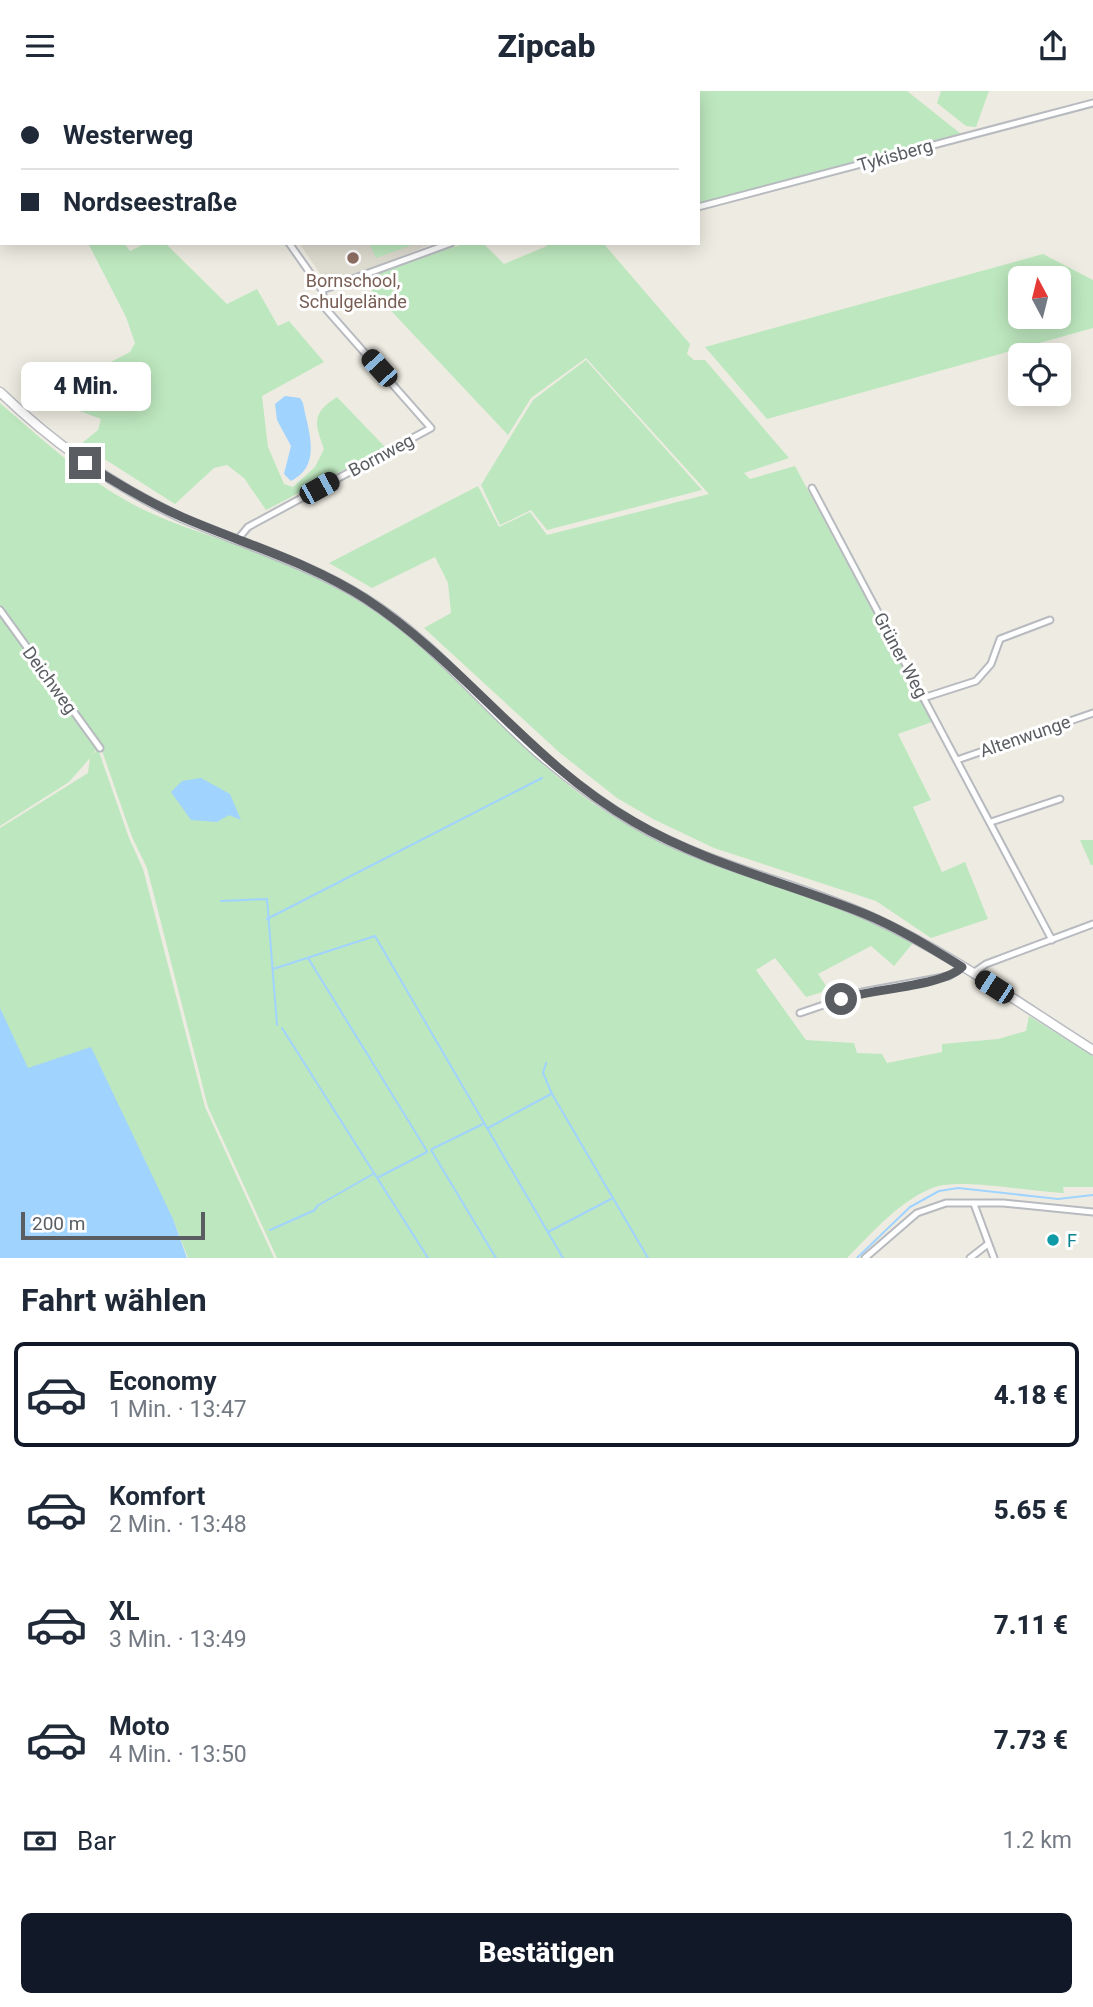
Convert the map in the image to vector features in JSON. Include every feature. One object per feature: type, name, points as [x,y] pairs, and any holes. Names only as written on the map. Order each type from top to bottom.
[{"type":"main road","points":[[0,392],[66,449],[122,487],[181,517],[317,572],[365,598],[450,666],[536,751],[576,784],[633,822],[667,840],[868,916],[973,973],[1093,1050]]},
{"type":"street","name":"Tykisberg","points":[[700,206],[1093,103]]},
{"type":"street","name":"Bornweg","points":[[238,539],[248,527],[431,428],[326,309],[322,289],[290,245]]},
{"type":"street","points":[[322,289],[445,245]]},
{"type":"street","name":"Grüner Weg","points":[[811,488],[1052,940]]},
{"type":"street","name":"Deichweg","points":[[0,610],[100,748]]},
{"type":"street","points":[[923,698],[976,681],[991,664],[1000,639],[1050,620]]},
{"type":"street","name":"Altenwunge","points":[[957,759],[1093,713]]},
{"type":"street","points":[[991,822],[1060,799]]},
{"type":"street","points":[[973,973],[986,964],[1093,924]]},
{"type":"street","points":[[800,1013],[862,992],[949,976],[962,967]]},
{"type":"street","points":[[865,1258],[917,1213],[946,1203],[1003,1203],[1093,1212]]},
{"type":"street","points":[[974,1204],[994,1258]]},
{"type":"street","points":[[970,1258],[988,1244]]},
{"type":"shaded area","name":"Bornschool, Schulgelände","points":[[300,245],[429,245],[333,284],[327,284]]},
{"type":"green space","points":[[700,91],[907,91],[961,134],[700,203]]},
{"type":"green space","points":[[941,91],[989,91],[976,127],[966,126],[937,103]]},
{"type":"green space","points":[[89,245],[126,245],[130,251],[142,245],[167,245],[227,304],[257,289],[278,326],[289,321],[324,362],[262,396],[268,447],[284,484],[293,487],[315,467],[324,449],[317,419],[323,408],[337,397],[386,448],[266,510],[244,478],[227,465],[214,468],[175,504],[81,444],[98,430],[101,419],[48,399],[130,352],[135,343],[126,317]]},
{"type":"green space","points":[[370,245],[412,245],[376,258]]},
{"type":"green space","points":[[460,245],[485,245],[504,264],[547,245],[605,245],[690,344],[687,354],[694,360],[705,360],[789,458],[744,473],[750,479],[795,466],[932,722],[898,734],[931,800],[913,807],[942,872],[965,862],[988,919],[931,938],[876,901],[714,848],[653,819],[617,798],[560,753],[424,628],[451,613],[448,583],[435,557],[372,588],[329,563],[478,486],[499,527],[530,512],[547,535],[709,494],[586,358],[531,398],[508,435],[363,281],[407,262]]},
{"type":"green space","points":[[1043,254],[1066,266],[1008,266],[1008,329],[1071,329],[1071,269],[1093,280],[1093,328],[1039,343],[1008,343],[1008,352],[767,419],[705,347]]},
{"type":"green space","points":[[586,360],[702,490],[547,530],[531,510],[500,525],[481,485],[533,400]]},
{"type":"green space","points":[[0,403],[83,472],[138,507],[188,528],[274,558],[360,602],[423,649],[536,758],[566,783],[634,828],[713,862],[875,923],[913,943],[894,966],[871,946],[818,974],[829,990],[806,997],[775,958],[756,970],[806,1040],[854,1043],[857,1053],[882,1054],[887,1063],[942,1052],[942,1044],[998,1039],[1026,1031],[1029,1016],[1093,1056],[1093,1187],[1063,1187],[1064,1193],[962,1184],[935,1187],[922,1192],[899,1208],[847,1258],[277,1258],[208,1107],[147,868],[132,837],[100,745],[91,756],[98,749],[129,838],[143,869],[205,1107],[274,1258],[188,1258],[165,1199],[173,1220],[0,1258],[0,828],[88,773],[90,758],[69,782],[0,826]]},
{"type":"green space","points":[[1080,840],[1093,840],[1093,865],[1091,865]]},
{"type":"water","points":[[285,396],[300,398],[303,403],[311,447],[307,466],[291,481],[284,474],[291,446],[277,420],[275,404]]},
{"type":"water","points":[[201,778],[230,794],[241,820],[229,815],[217,822],[191,820],[171,792],[182,781]]},
{"type":"water","points":[[0,1008],[28,1068],[91,1047],[173,1219],[187,1258],[0,1258]]},
{"type":"waterway","points":[[267,919],[542,778]]},
{"type":"waterway","points":[[221,901],[267,899],[277,1025]]},
{"type":"waterway","points":[[273,969],[375,936],[563,1258]]},
{"type":"waterway","points":[[308,958],[427,1151]]},
{"type":"waterway","points":[[282,1028],[428,1258]]},
{"type":"waterway","points":[[546,1063],[543,1073],[552,1094],[648,1258]]},
{"type":"waterway","points":[[488,1128],[551,1094]]},
{"type":"waterway","points":[[432,1149],[483,1124]]},
{"type":"waterway","points":[[431,1150],[496,1258]]},
{"type":"waterway","points":[[379,1177],[427,1152]]},
{"type":"waterway","points":[[270,1230],[315,1210],[317,1206],[373,1174]]},
{"type":"waterway","points":[[857,1258],[910,1207],[939,1191],[958,1188],[1058,1199],[1093,1195]]},
{"type":"waterway","points":[[548,1232],[611,1199]]},
{"type":"place","name":"Bornschool, Schulgelände","points":[[353,258]]},
{"type":"place","name":"F","points":[[1053,1240]]},
{"type":"route","points":[[85,463],[160,507],[272,552],[365,598],[417,636],[536,751],[576,784],[633,822],[667,840],[752,874],[868,916],[910,936],[962,967],[949,976],[862,992],[841,999]]}]
